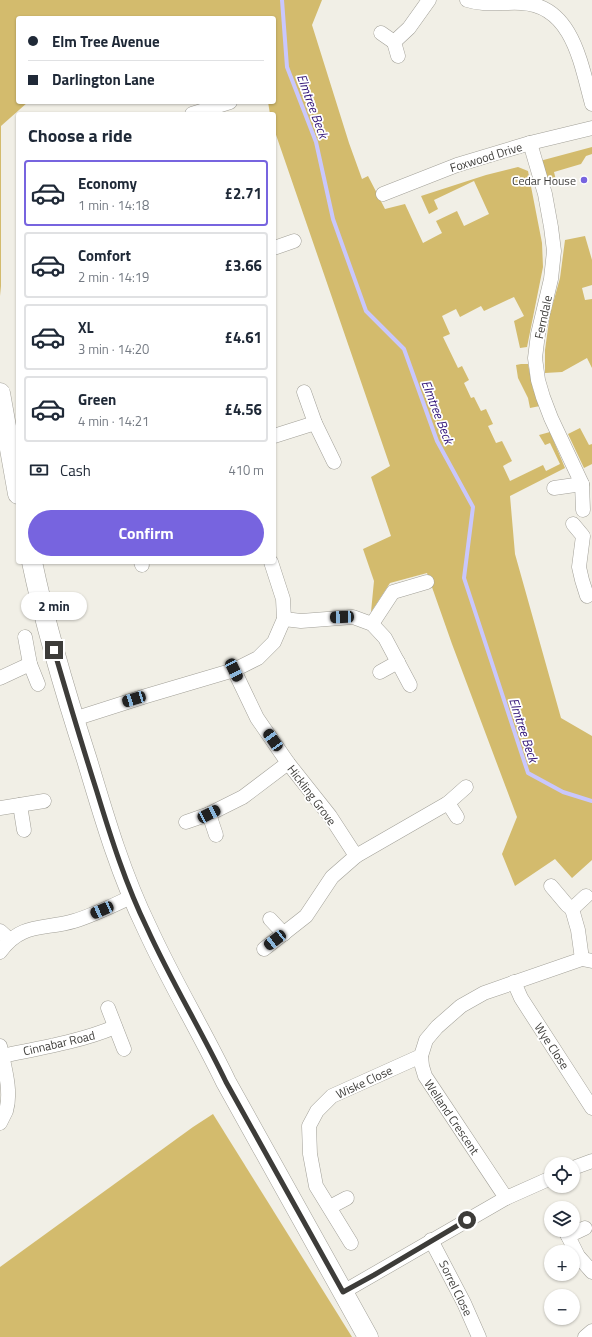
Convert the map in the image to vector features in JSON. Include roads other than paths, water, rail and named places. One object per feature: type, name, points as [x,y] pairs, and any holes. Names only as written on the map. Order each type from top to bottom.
[{"type":"street","points":[[394,42],[409,28],[429,0]]},
{"type":"street","points":[[467,0],[475,3],[492,5],[521,3],[551,5],[560,22],[571,36],[580,58],[592,104]]},
{"type":"street","points":[[380,33],[394,42],[398,56]]},
{"type":"street","points":[[204,112],[215,110],[226,104]]},
{"type":"street","name":"Foxwood Drive","points":[[383,194],[457,165],[530,143],[592,128]]},
{"type":"street","name":"Ferndale","points":[[530,143],[545,194],[554,251],[551,279],[538,334],[535,358],[538,380],[551,418],[582,484],[583,510]]},
{"type":"street","points":[[276,247],[294,241]]},
{"type":"street","points":[[304,392],[315,423],[334,462]]},
{"type":"street","points":[[0,393],[12,434],[16,474]]},
{"type":"street","points":[[276,435],[315,423]]},
{"type":"street","points":[[554,488],[582,484]]},
{"type":"street","points":[[573,524],[587,535],[579,567],[587,596]]},
{"type":"street","points":[[32,564],[51,638],[74,719],[111,839],[146,928],[182,999],[211,1050],[226,1082],[368,1337]]},
{"type":"street","points":[[74,719],[234,670],[258,658],[274,642],[284,619],[283,599],[272,564]]},
{"type":"street","points":[[372,624],[393,592],[427,582]]},
{"type":"street","points":[[284,619],[301,621],[352,617],[372,624],[385,638],[410,686]]},
{"type":"street","points":[[25,636],[30,664],[38,684]]},
{"type":"street","points":[[380,672],[398,662]]},
{"type":"street","points":[[0,678],[30,664]]},
{"type":"street","name":"Hickling Grove","points":[[234,670],[257,718],[288,763],[330,816],[356,856]]},
{"type":"street","points":[[186,822],[209,814],[243,797],[288,763]]},
{"type":"street","points":[[264,949],[306,916],[332,877],[356,856],[448,803],[466,787]]},
{"type":"street","points":[[0,808],[44,801]]},
{"type":"street","points":[[448,803],[457,817]]},
{"type":"street","points":[[20,805],[24,830]]},
{"type":"street","points":[[209,814],[216,835]]},
{"type":"street","points":[[421,1056],[426,1040],[437,1027],[461,1006],[484,993],[514,982],[587,960],[572,909],[551,886]]},
{"type":"street","points":[[0,952],[5,936],[38,927],[75,921],[133,896]]},
{"type":"street","points":[[572,909],[586,896]]},
{"type":"street","points":[[270,919],[284,934]]},
{"type":"street","name":"Wye Close","points":[[514,982],[522,1000],[592,1108]]},
{"type":"street","points":[[108,1008],[124,1049]]},
{"type":"street","name":"Cinnabar Road","points":[[1,1051],[82,1039],[115,1027]]},
{"type":"street","points":[[0,1123],[6,1112],[8,1098],[1,1051]]},
{"type":"street","name":"Welland Crescent","points":[[421,1056],[425,1076],[506,1198]]},
{"type":"street","name":"Wiske Close","points":[[352,1242],[316,1186],[310,1154],[309,1126],[317,1111],[328,1099],[340,1092],[421,1056]]},
{"type":"street","points":[[580,1165],[592,1161]]},
{"type":"street","points":[[343,1292],[506,1198],[544,1181]]},
{"type":"street","points":[[330,1207],[347,1198]]},
{"type":"street","points":[[580,1229],[585,1228]]},
{"type":"street","points":[[568,1237],[578,1256],[592,1272]]},
{"type":"street","name":"Sorrel Close","points":[[431,1240],[464,1303],[479,1337]]},
{"type":"street","points":[[585,1337],[592,1331]]},
{"type":"waterway","name":"Elmtree Beck","points":[[282,0],[287,67],[316,142],[333,219],[366,311],[404,349],[437,441],[473,507],[464,578],[528,773],[563,792],[592,801]]},
{"type":"place","name":"Cedar House","points":[[584,180]]}]
